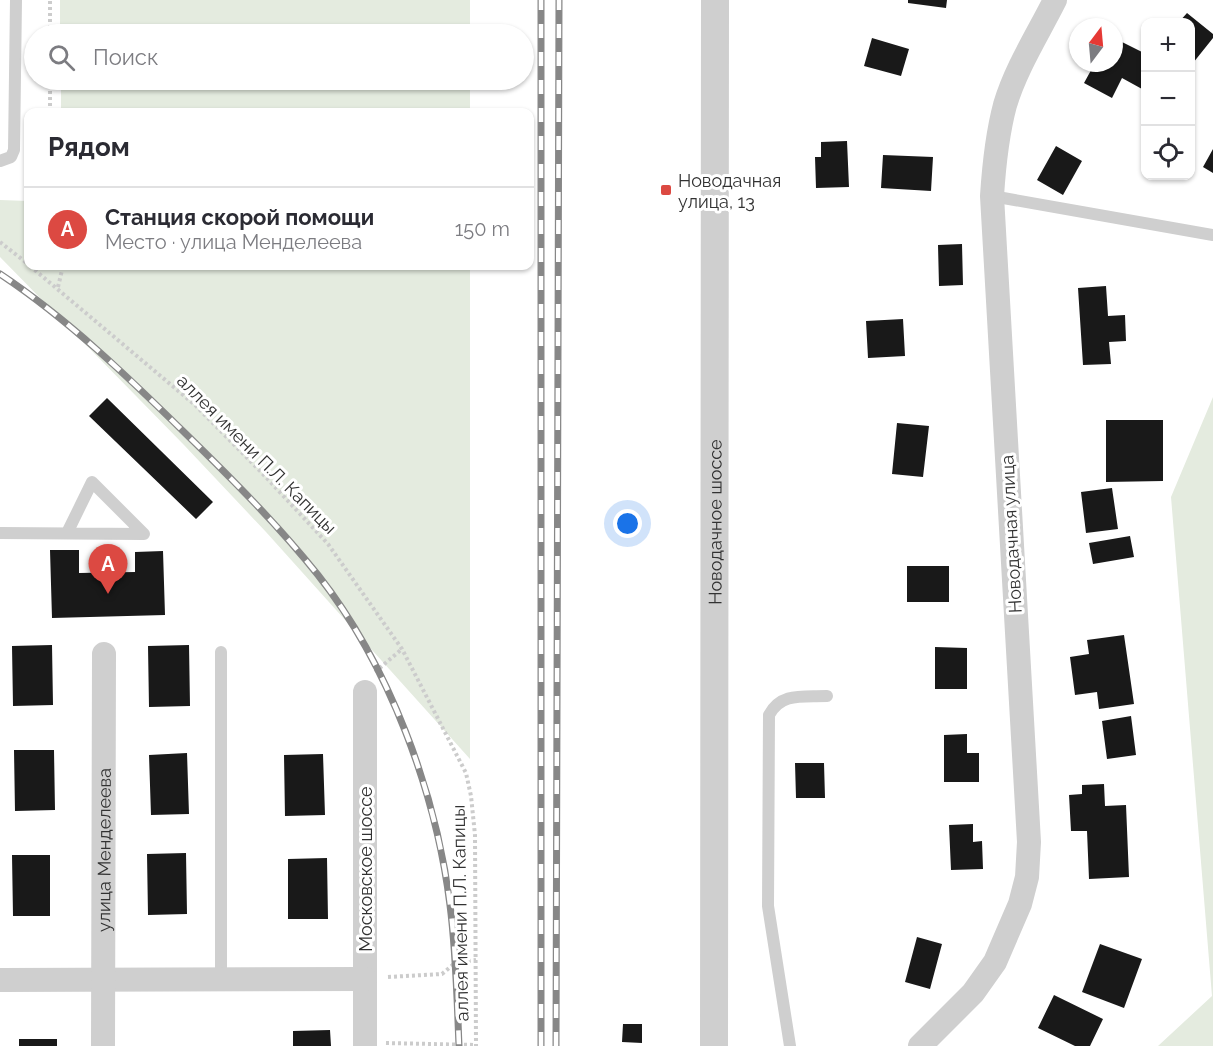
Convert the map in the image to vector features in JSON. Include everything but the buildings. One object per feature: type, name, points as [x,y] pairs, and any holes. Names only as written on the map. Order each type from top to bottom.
[{"type":"street","name":"Новодачное шоссе","points":[[714,1046],[715,0]]},
{"type":"street","name":"Новодачная улица","points":[[920,1046],[973,993],[995,962],[1020,904],[1027,877],[1028,830],[992,196],[995,152],[1006,103],[1022,64],[1055,0]]},
{"type":"street","name":"улица Менделеева","points":[[103,1046],[104,654]]},
{"type":"street","name":"Московское шоссе","points":[[365,692],[366,1044]]},
{"type":"street","points":[[0,980],[365,979]]},
{"type":"lane","points":[[0,161],[11,157],[14,150],[16,0]]},
{"type":"lane","points":[[992,196],[1213,235]]},
{"type":"lane","points":[[0,533],[144,534],[92,482],[67,533]]},
{"type":"lane","points":[[221,652],[221,979]]},
{"type":"lane","points":[[790,1046],[768,906],[769,715],[775,704],[788,698],[827,696]]},
{"type":"path","points":[[50,0],[50,24]]},
{"type":"path","points":[[50,90],[50,108]]},
{"type":"path","name":"аллея имени П.Л. Капицы","points":[[0,242],[24,261]]},
{"type":"path","name":"аллея имени П.Л. Капицы","points":[[36,270],[195,405],[262,472],[328,544],[402,649],[466,773],[471,795],[474,835],[476,1046]]},
{"type":"path","points":[[58,287],[62,270]]},
{"type":"path","points":[[365,692],[371,676],[402,649]]},
{"type":"path","points":[[365,979],[442,974],[455,963],[476,960]]},
{"type":"path","points":[[366,1044],[476,1046]]},
{"type":"shaded area","points":[[60,0],[470,0],[470,24],[60,24]]},
{"type":"shaded area","points":[[61,90],[470,90],[470,108],[61,108]]},
{"type":"shaded area","points":[[0,200],[24,201],[24,270],[470,270],[470,759],[266,532],[0,257]]},
{"type":"shaded area","points":[[1213,397],[1213,1046],[1158,1046],[1212,996],[1171,497]]},
{"type":"railway","points":[[541,0],[541,1046]]},
{"type":"railway","points":[[556,1046],[559,0]]},
{"type":"railway","points":[[0,274],[50,310],[97,349],[237,485],[318,575],[367,649],[405,731],[433,818],[443,862],[452,922],[459,1046]]},
{"type":"place","name":"Новодачная улица, 13","points":[[666,190]]},
{"type":"place","name":"Станция скорой помощи","points":[[108,594]]}]
